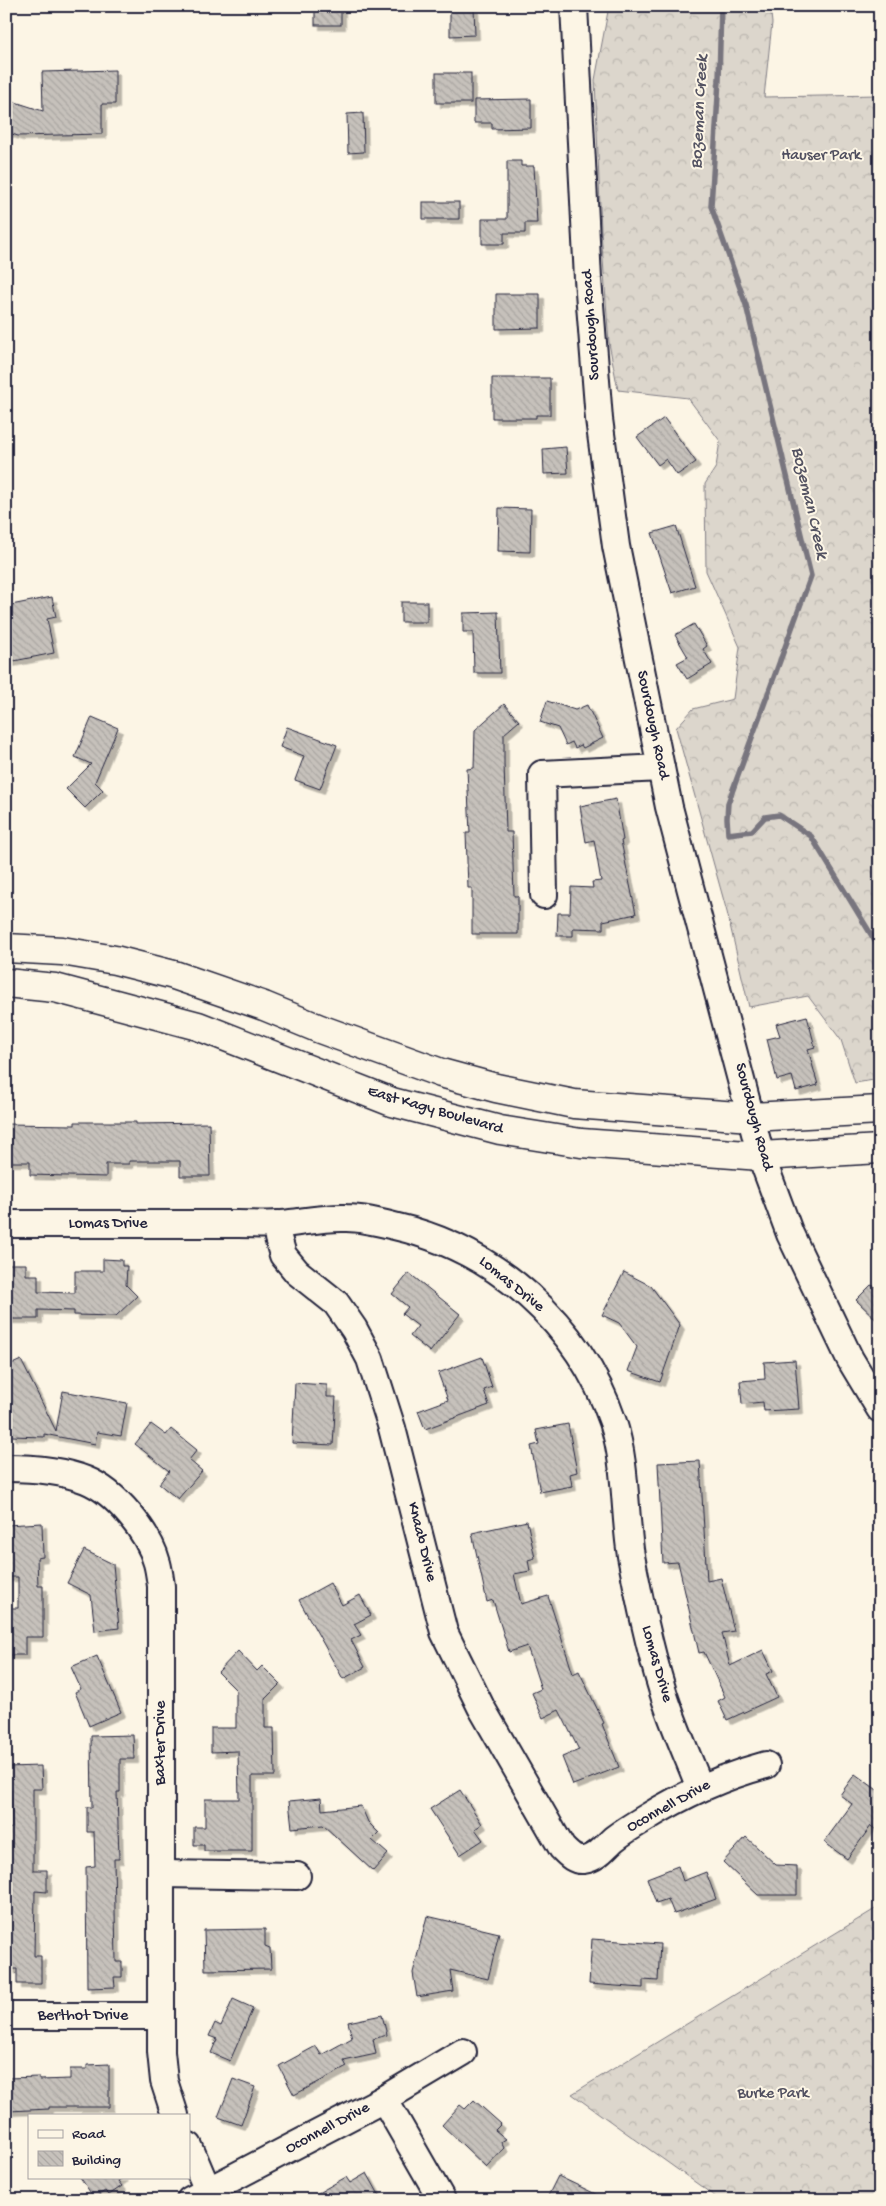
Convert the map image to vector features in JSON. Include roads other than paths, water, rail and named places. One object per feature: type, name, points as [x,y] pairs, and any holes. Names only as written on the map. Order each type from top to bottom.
[{"type":"main road","points":[[6,948],[62,951],[115,960],[174,975],[264,1006],[440,1074],[574,1104],[751,1117],[880,1110]]},
{"type":"main road","name":"East Kagy Boulevard","points":[[6,983],[55,988],[198,1026],[392,1102],[500,1130],[581,1143],[761,1156],[880,1149]]},
{"type":"street","name":"Sourdough Road","points":[[574,6],[588,279],[599,419],[616,546],[661,768],[761,1156],[790,1234],[850,1359],[880,1409]]},
{"type":"street","points":[[544,895],[542,774],[661,768]]},
{"type":"street","name":"Lomas Drive","points":[[6,1224],[278,1224],[346,1218],[371,1220],[418,1231],[450,1244],[479,1258],[526,1292],[568,1338],[594,1379],[613,1423],[623,1472],[628,1539],[643,1622],[664,1694],[700,1788]]},
{"type":"street","name":"Knaab Drive","points":[[278,1224],[278,1238],[283,1255],[297,1272],[336,1303],[354,1329],[370,1359],[392,1428],[444,1632],[480,1707],[552,1833],[570,1857],[577,1859]]},
{"type":"street","name":"Baxter Drive","points":[[6,1468],[28,1468],[62,1473],[88,1481],[106,1492],[132,1519],[147,1539],[157,1563],[161,1586],[160,2016],[164,2081],[176,2114]]},
{"type":"street","name":"Oconnell Drive","points":[[577,1859],[584,1860],[599,1854],[616,1838],[644,1818],[700,1788],[728,1776],[766,1765]]},
{"type":"street","points":[[161,1874],[297,1876]]},
{"type":"street","name":"Berthot Drive","points":[[6,2016],[160,2016]]},
{"type":"street","name":"Oconnell Drive","points":[[199,2195],[384,2099],[463,2052]]},
{"type":"street","points":[[384,2099],[442,2200]]},
{"type":"street","points":[[190,2151],[199,2195]]},
{"type":"waterway","name":"Bozeman Creek","points":[[721,6],[719,80],[711,206],[746,305],[811,576],[728,803],[728,834],[752,831],[765,817],[779,815],[811,836],[880,949]]},
{"type":"park label","name":"Hauser Park","points":[[821,156]]},
{"type":"park label","name":"Burke Park","points":[[773,2094]]}]
